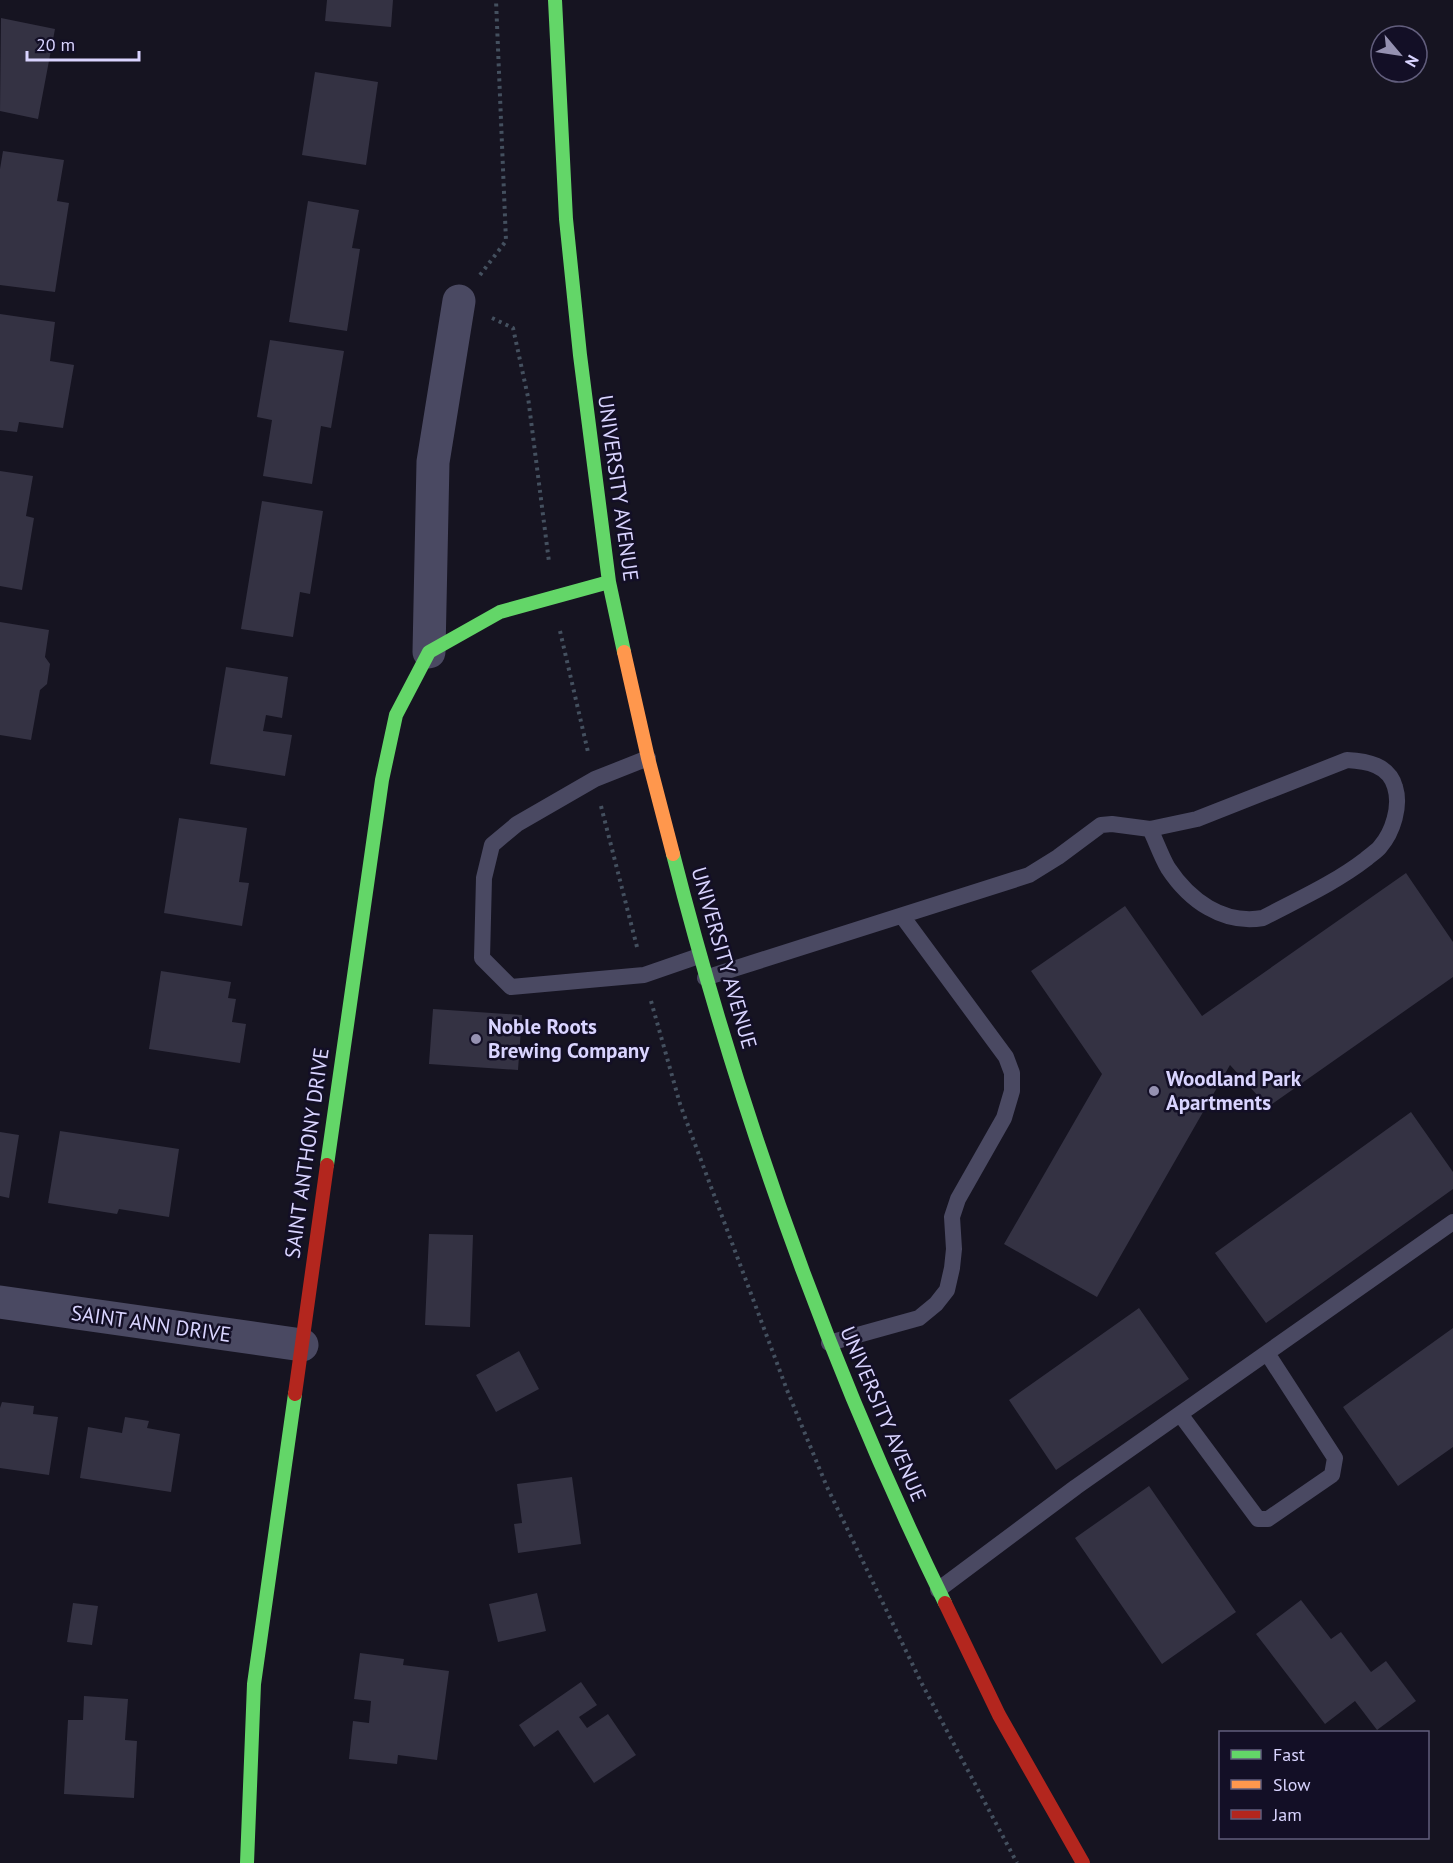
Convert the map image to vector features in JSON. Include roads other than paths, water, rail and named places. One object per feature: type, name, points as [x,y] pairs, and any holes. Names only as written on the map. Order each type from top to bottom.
[{"type":"main road","name":"UNIVERSITY AVENUE","points":[[555,0],[566,219],[580,355],[609,582],[648,758],[705,978],[759,1151],[829,1343],[909,1531],[999,1715],[1083,1863]]},
{"type":"main road","points":[[429,652],[500,612],[609,582]]},
{"type":"main road","name":"SAINT ANTHONY DRIVE","points":[[248,1863],[254,1684],[382,780],[396,715],[429,652]]},
{"type":"street","points":[[429,652],[433,462],[459,301]]},
{"type":"street","name":"SAINT ANN DRIVE","points":[[0,1302],[302,1345]]},
{"type":"lane","points":[[648,758],[595,779],[517,824],[492,845],[484,878],[482,958],[511,987],[644,975],[699,956]]},
{"type":"lane","points":[[705,978],[1029,875],[1101,825],[1112,824],[1150,829],[1197,819],[1347,760],[1368,762],[1383,769],[1395,784],[1398,802],[1392,826],[1380,848],[1350,871],[1263,918],[1247,921],[1218,913],[1191,896],[1168,867],[1150,829]]},
{"type":"lane","points":[[829,1343],[919,1318],[936,1304],[946,1290],[953,1258],[952,1217],[958,1199],[1004,1118],[1012,1092],[1012,1073],[1006,1057],[902,916]]},
{"type":"lane","points":[[938,1590],[1076,1487],[1453,1222]]},
{"type":"lane","points":[[1180,1414],[1258,1519],[1268,1519],[1332,1474],[1335,1458],[1267,1353]]},
{"type":"place","name":"Noble Roots Brewing Company","points":[[476,1039]]},
{"type":"place","name":"Woodland Park Apartments","points":[[1154,1091]]}]
